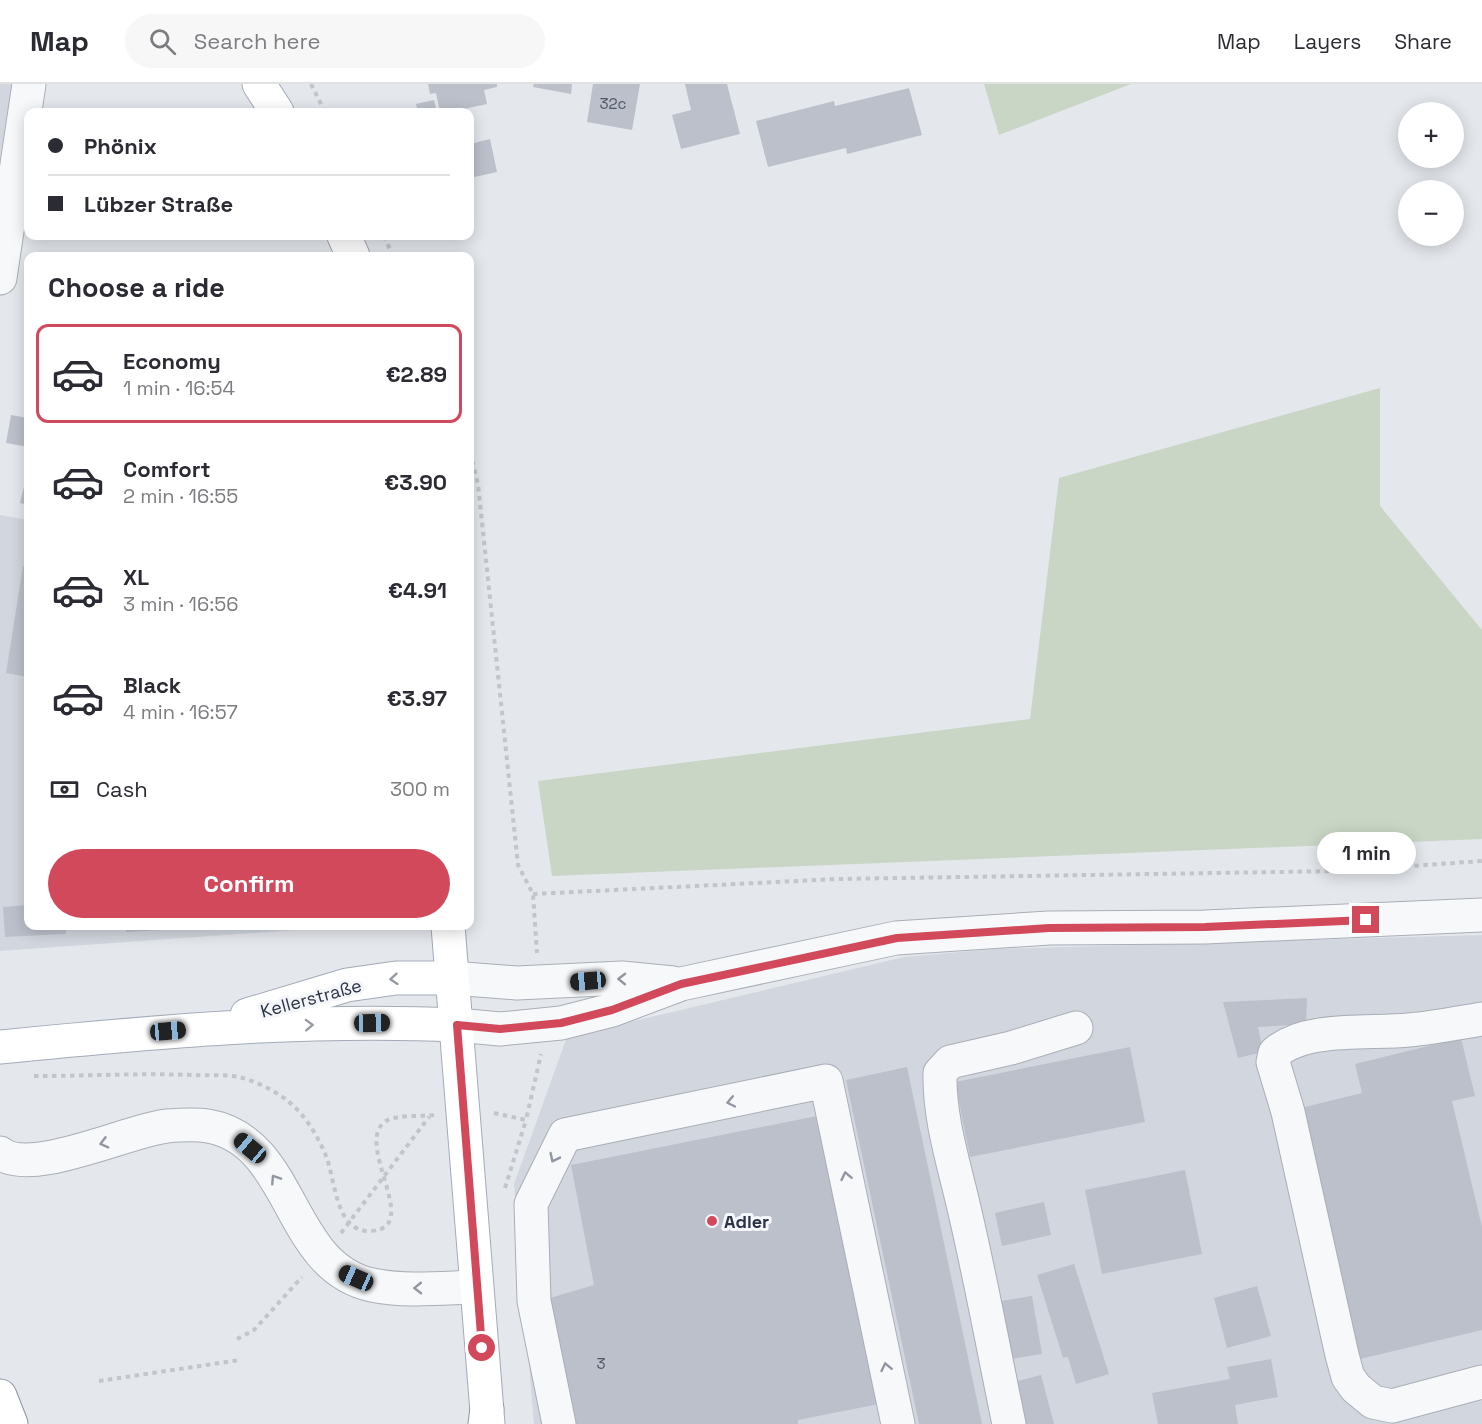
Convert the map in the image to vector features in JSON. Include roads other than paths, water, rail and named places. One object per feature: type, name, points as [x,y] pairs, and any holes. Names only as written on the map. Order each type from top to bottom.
[{"type":"main road","points":[[447,930],[457,1025],[487,1419]]},
{"type":"main road","name":"Kellerstraße","points":[[208,1027],[347,985],[396,978],[452,978]]},
{"type":"main road","name":"Kellerstraße","points":[[10,1046],[208,1027],[396,1022],[457,1025]]},
{"type":"main road","points":[[0,1396],[11,1424]]},
{"type":"street","points":[[0,278],[19,90]]},
{"type":"street","points":[[457,1025],[500,1029],[561,1023],[612,1010],[681,984],[897,938],[1049,928],[1205,927],[1482,915]]},
{"type":"street","points":[[452,978],[518,983],[622,978],[681,984]]},
{"type":"street","points":[[1482,1019],[1410,1030],[1309,1037],[1283,1045],[1275,1053],[1273,1062],[1288,1112],[1348,1377],[1356,1388],[1373,1402],[1392,1406],[1482,1382]]},
{"type":"street","points":[[1009,1424],[964,1207],[952,1161],[939,1091],[940,1073],[950,1062],[1011,1048],[1076,1028]]},
{"type":"street","points":[[559,1424],[534,1301],[531,1204],[565,1135],[826,1081],[898,1424]]},
{"type":"street","points":[[0,1153],[18,1160],[58,1156],[166,1126],[208,1126],[237,1138],[262,1159],[321,1256],[341,1272],[370,1285],[401,1288],[476,1287]]},
{"type":"place","name":"Adler","points":[[712,1221]]}]
